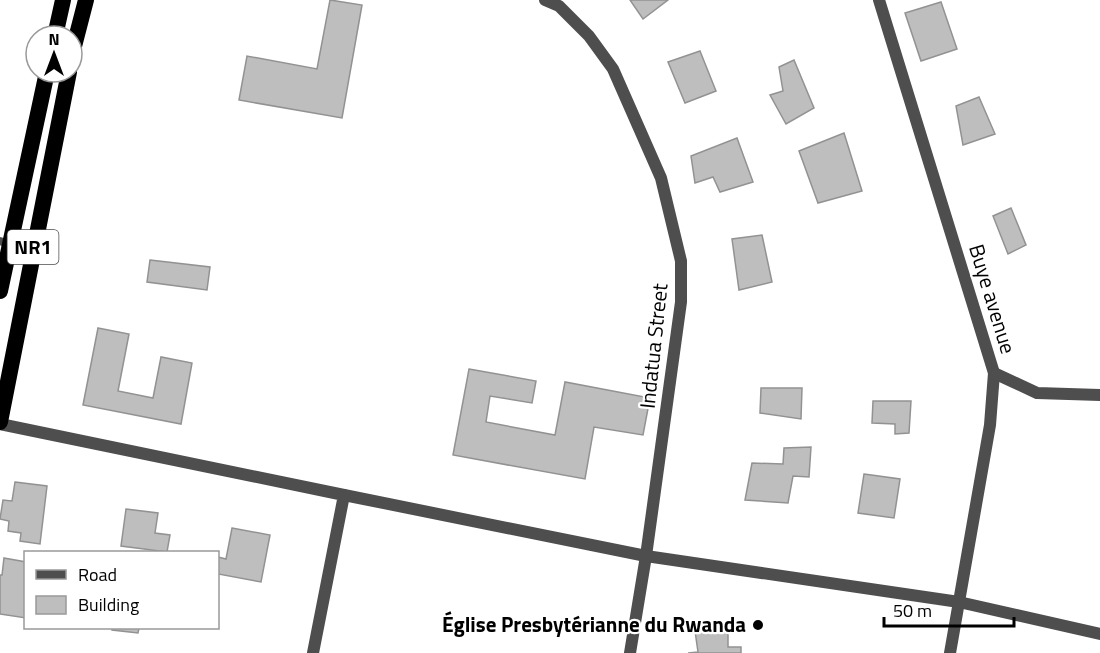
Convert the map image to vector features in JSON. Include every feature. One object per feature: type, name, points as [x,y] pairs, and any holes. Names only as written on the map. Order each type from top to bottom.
[{"type":"highway","points":[[58,24],[63,0]]},
{"type":"highway","points":[[80,24],[86,0]]},
{"type":"highway","name":"NR1","points":[[0,291],[5,243],[44,84]]},
{"type":"highway","name":"NR1","points":[[0,423],[67,84]]},
{"type":"street","name":"Indatua Street","points":[[545,0],[559,6],[589,36],[613,69],[662,178],[681,261],[681,302],[646,556],[630,653]]},
{"type":"street","name":"Buye avenue","points":[[879,0],[994,373],[990,425],[950,653]]},
{"type":"street","points":[[994,373],[1037,393],[1100,395]]},
{"type":"street","points":[[0,423],[646,556],[959,602],[1100,634]]},
{"type":"street","points":[[313,653],[344,495]]},
{"type":"lane","points":[[5,243],[32,253]]},
{"type":"building","points":[[330,0],[362,5],[342,118],[239,100],[247,56],[317,69]]},
{"type":"building","points":[[630,0],[668,0],[643,19]]},
{"type":"building","points":[[941,2],[957,49],[921,61],[905,13]]},
{"type":"building","points":[[700,51],[716,91],[685,103],[668,62]]},
{"type":"building","points":[[794,60],[814,108],[786,124],[770,95],[783,91],[779,67]]},
{"type":"building","points":[[979,97],[995,134],[963,145],[956,106]]},
{"type":"building","points":[[844,133],[862,191],[818,203],[799,151]]},
{"type":"building","points":[[737,138],[753,182],[720,192],[713,177],[695,183],[691,156]]},
{"type":"building","points":[[1011,208],[1026,245],[1008,254],[993,216]]},
{"type":"building","points":[[762,235],[772,282],[739,290],[732,239]]},
{"type":"building","points":[[150,260],[210,267],[207,290],[147,282]]},
{"type":"building","points":[[98,328],[129,334],[118,391],[153,398],[161,357],[192,363],[181,424],[83,405]]},
{"type":"building","points":[[469,369],[536,381],[532,403],[490,396],[486,422],[555,435],[565,382],[650,398],[643,435],[594,427],[585,479],[453,455]]},
{"type":"building","points":[[761,388],[802,388],[801,419],[760,413]]},
{"type":"building","points":[[873,401],[911,401],[909,433],[895,434],[895,424],[872,423]]},
{"type":"building","points":[[811,447],[809,477],[793,476],[788,503],[745,500],[752,463],[783,464],[784,448]]},
{"type":"building","points":[[864,474],[900,479],[894,518],[858,513]]},
{"type":"building","points":[[15,482],[47,486],[40,544],[20,541],[21,533],[8,531],[9,521],[0,519],[3,500],[12,501]]},
{"type":"building","points":[[126,509],[158,513],[155,533],[170,535],[167,551],[121,546]]},
{"type":"building","points":[[232,528],[270,535],[261,582],[219,574],[219,557],[226,559]]},
{"type":"building","points":[[4,558],[24,562],[24,618],[0,614],[0,575],[2,575]]},
{"type":"building","points":[[728,627],[728,647],[741,647],[741,653],[688,653],[698,652],[695,631]]},
{"type":"building","points":[[112,629],[139,629],[138,633]]},
{"type":"place","name":"Église Presbytérianne du Rwanda","points":[[758,625]]}]
